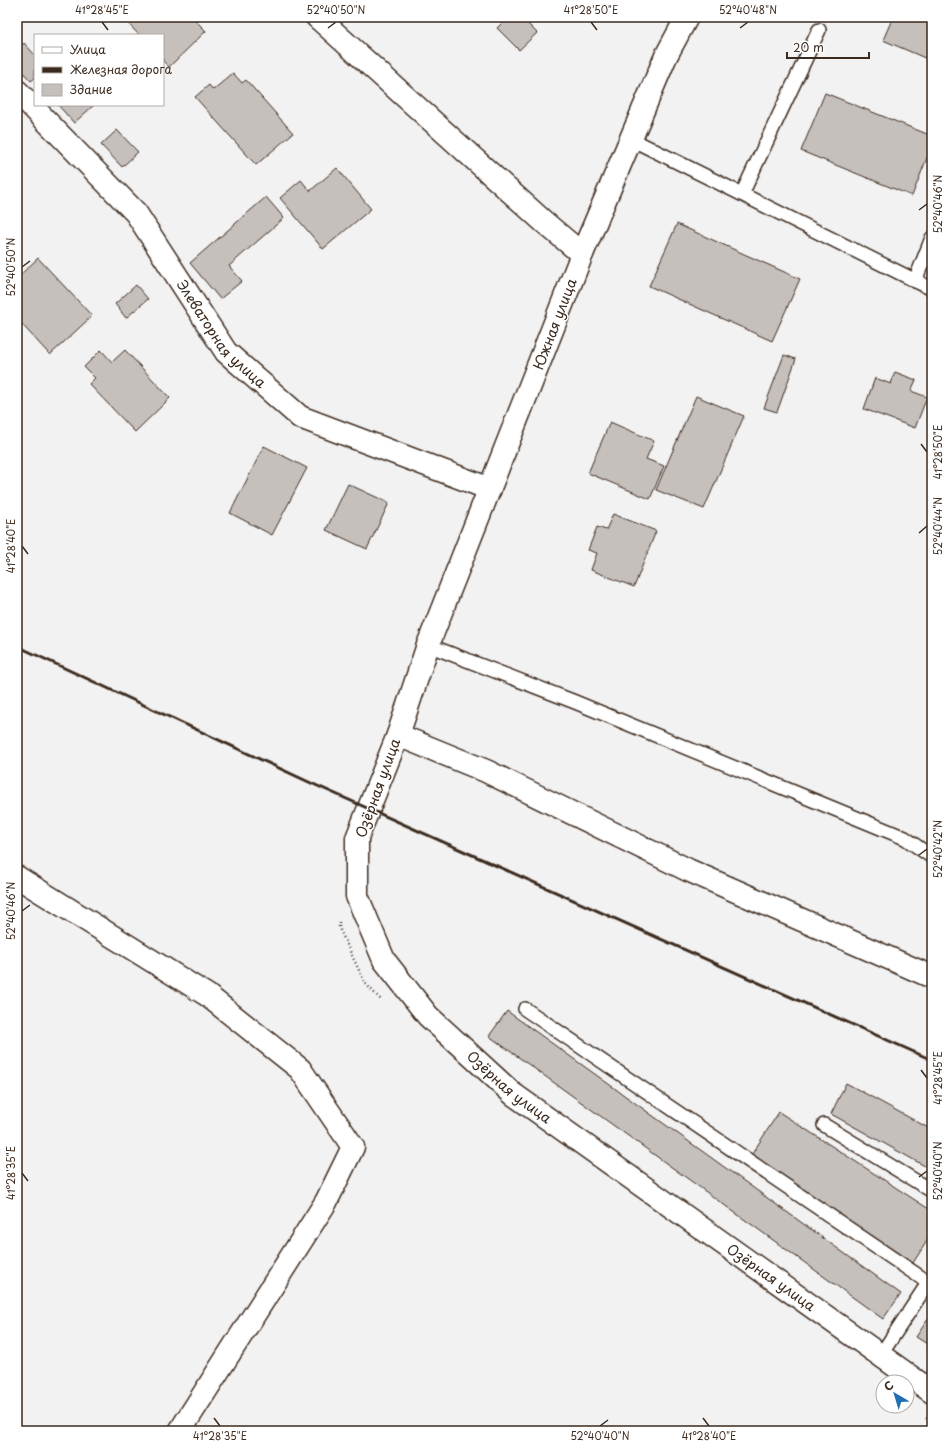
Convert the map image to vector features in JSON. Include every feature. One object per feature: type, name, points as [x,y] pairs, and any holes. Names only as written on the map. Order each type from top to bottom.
[{"type":"street","points":[[317,17],[544,222],[582,254]]},
{"type":"street","name":"Южная улица","points":[[430,640],[582,254],[666,56],[686,17]]},
{"type":"street","name":"Элеваторная улица","points":[[17,91],[136,213],[226,352],[300,417],[490,489]]},
{"type":"street","name":"Озёрная улица","points":[[430,640],[398,735],[357,838],[357,896],[384,960],[428,1016],[513,1094],[932,1392]]},
{"type":"street","points":[[398,735],[486,771],[688,870],[932,977]]},
{"type":"street","points":[[17,878],[207,995],[300,1069],[353,1147],[326,1202],[180,1431]]},
{"type":"lane","points":[[742,194],[819,30]]},
{"type":"lane","points":[[631,139],[932,289]]},
{"type":"lane","points":[[915,281],[932,238]]},
{"type":"lane","points":[[430,640],[905,838],[932,857]]},
{"type":"lane","points":[[525,1009],[931,1282],[880,1356]]},
{"type":"lane","points":[[824,1126],[932,1191]]},
{"type":"building","points":[[122,17],[192,17],[206,31],[169,67],[164,62],[164,34],[138,34]]},
{"type":"building","points":[[508,17],[521,17],[537,33],[519,50],[497,28]]},
{"type":"building","points":[[893,17],[932,17],[932,61],[883,40]]},
{"type":"building","points":[[24,43],[34,54],[34,79],[31,81],[17,66],[17,50]]},
{"type":"building","points":[[233,73],[242,83],[246,80],[293,133],[256,165],[195,97],[209,85],[213,90]]},
{"type":"building","points":[[825,93],[932,136],[932,145],[912,196],[801,151]]},
{"type":"building","points":[[59,106],[93,106],[74,123]]},
{"type":"building","points":[[117,130],[138,152],[122,167],[101,145]]},
{"type":"building","points":[[337,168],[371,209],[323,249],[280,198],[301,180],[310,191]]},
{"type":"building","points":[[266,197],[284,218],[229,266],[242,281],[220,299],[190,263]]},
{"type":"building","points":[[677,224],[800,279],[772,341],[649,286]]},
{"type":"building","points":[[38,258],[92,316],[50,355],[17,319],[17,278]]},
{"type":"building","points":[[136,285],[148,299],[126,318],[115,304]]},
{"type":"building","points":[[101,350],[112,362],[125,350],[170,398],[135,432],[89,384],[95,378],[84,367]]},
{"type":"building","points":[[784,355],[796,359],[777,412],[764,408]]},
{"type":"building","points":[[895,372],[916,380],[911,391],[927,397],[915,428],[864,409],[875,378],[891,384]]},
{"type":"building","points":[[696,396],[744,416],[704,509],[656,490]]},
{"type":"building","points":[[610,422],[654,441],[646,459],[664,466],[650,499],[588,473]]},
{"type":"building","points":[[264,446],[307,468],[272,535],[230,513]]},
{"type":"building","points":[[348,484],[389,503],[367,549],[326,530]]},
{"type":"building","points":[[613,514],[656,531],[634,587],[591,570],[597,553],[588,550],[597,527],[606,530]]},
{"type":"building","points":[[507,1011],[901,1294],[883,1319],[489,1036]]},
{"type":"building","points":[[846,1083],[932,1130],[932,1170],[831,1114]]},
{"type":"building","points":[[779,1112],[932,1211],[932,1233],[913,1263],[750,1157]]},
{"type":"building","points":[[932,1313],[932,1347],[916,1337]]},
{"type":"railway","points":[[17,646],[311,783],[932,1060]]}]
